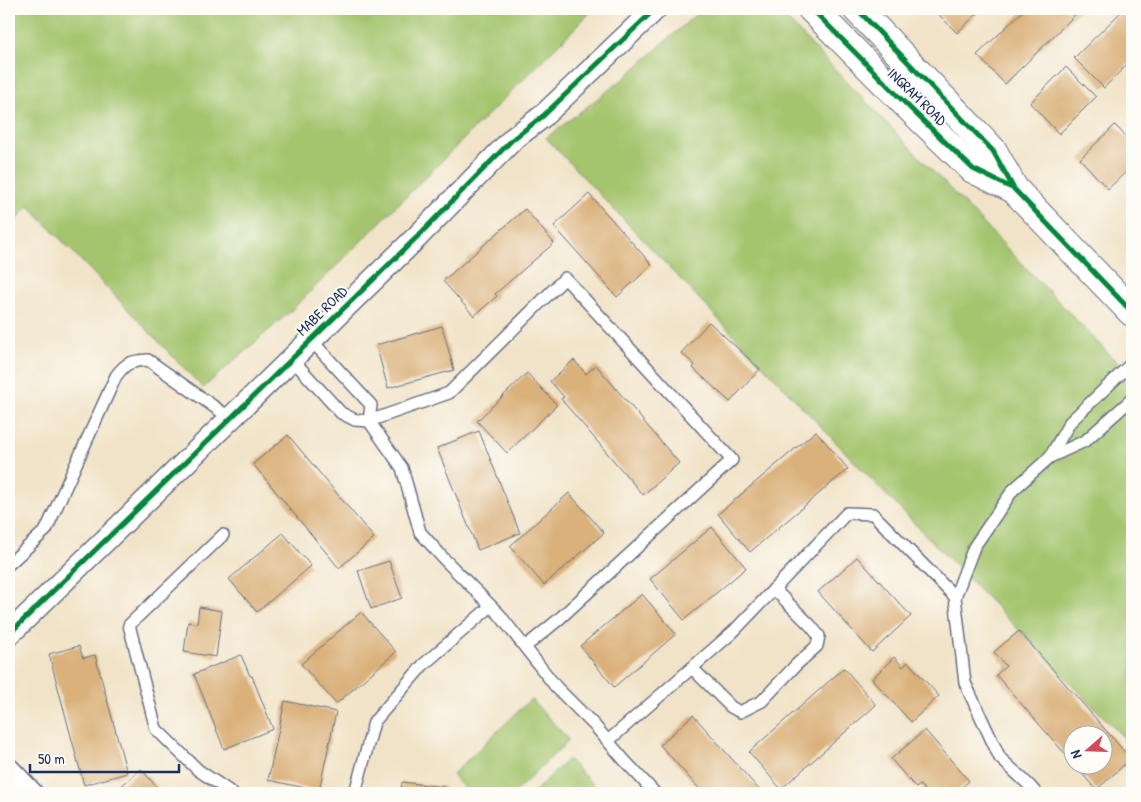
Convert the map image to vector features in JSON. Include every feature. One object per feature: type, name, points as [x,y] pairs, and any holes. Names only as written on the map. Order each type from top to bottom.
[{"type":"street","name":"MABE ROAD","points":[[9,634],[310,339],[417,237],[513,139],[544,116],[655,9]]},
{"type":"street","name":"INGRAM ROAD","points":[[812,9],[903,102],[973,168],[1014,189]]},
{"type":"street","name":"INGRAM ROAD","points":[[857,9],[993,151],[1014,189],[1132,312]]},
{"type":"street","points":[[9,770],[31,793]]},
{"type":"lane","points":[[291,358],[341,413],[354,420],[369,420],[449,393],[565,278],[732,460],[558,620],[525,647]]},
{"type":"lane","points":[[310,339],[371,404],[369,420],[402,468],[420,532],[491,606],[556,687],[596,726],[608,742],[655,793]]},
{"type":"lane","points":[[9,564],[46,530],[116,376],[123,367],[133,361],[148,360],[230,418]]},
{"type":"lane","points":[[1050,457],[1070,422],[1132,363]]},
{"type":"lane","points":[[1036,793],[1000,758],[965,683],[955,597],[974,547],[1012,490],[1050,457],[1086,441],[1132,399]]},
{"type":"lane","points":[[608,742],[733,632],[846,513],[873,514],[955,597]]},
{"type":"lane","points":[[222,535],[129,625],[156,729],[198,770],[232,793]]},
{"type":"lane","points":[[692,668],[731,707],[740,712],[762,701],[817,646],[819,636],[774,589]]},
{"type":"lane","points":[[356,793],[374,722],[423,665],[491,606]]},
{"type":"green space","points":[[9,9],[594,9],[295,307],[203,388],[29,206],[9,227]]},
{"type":"green space","points":[[702,9],[777,9],[1132,378],[1132,746],[1114,728],[1114,724],[1110,724],[868,476],[546,138],[622,80]]},
{"type":"green space","points":[[531,699],[569,740],[514,793],[469,793],[452,775]]},
{"type":"green space","points":[[568,759],[601,793],[533,793]]},
{"type":"building","points":[[933,9],[982,9],[957,33]]},
{"type":"building","points":[[1025,9],[1081,9],[1005,84],[977,55]]},
{"type":"building","points":[[1124,9],[1132,9],[1132,59],[1104,88],[1074,58]]},
{"type":"building","points":[[1066,67],[1096,97],[1059,134],[1030,103]]},
{"type":"building","points":[[1115,125],[1132,143],[1132,166],[1108,189],[1080,159]]},
{"type":"building","points":[[589,194],[652,265],[617,297],[554,226]]},
{"type":"building","points":[[525,209],[554,243],[495,294],[497,296],[474,316],[443,281]]},
{"type":"building","points":[[709,322],[760,369],[730,402],[693,368],[695,365],[681,353]]},
{"type":"building","points":[[442,326],[454,370],[388,388],[376,345]]},
{"type":"building","points":[[574,360],[586,374],[596,365],[679,463],[643,495],[561,399],[564,397],[550,381]]},
{"type":"building","points":[[527,373],[557,405],[507,453],[477,421]]},
{"type":"building","points":[[479,431],[520,533],[478,550],[437,448]]},
{"type":"building","points":[[816,431],[848,469],[750,552],[718,514]]},
{"type":"building","points":[[288,435],[374,538],[339,568],[253,464]]},
{"type":"building","points":[[569,493],[604,533],[544,585],[510,546]]},
{"type":"building","points":[[712,527],[746,568],[684,620],[650,579]]},
{"type":"building","points":[[283,533],[311,566],[257,612],[229,579]]},
{"type":"building","points":[[857,557],[911,616],[872,652],[818,592]]},
{"type":"building","points":[[389,561],[402,598],[371,609],[358,571]]},
{"type":"building","points":[[642,594],[676,634],[614,687],[580,646]]},
{"type":"building","points":[[199,607],[222,611],[216,657],[184,652],[188,622],[197,624]]},
{"type":"building","points":[[361,612],[396,652],[336,704],[301,664]]},
{"type":"building","points":[[1019,631],[1100,724],[1064,724],[1064,753],[996,675],[1006,666],[994,652]]},
{"type":"building","points":[[79,646],[83,658],[95,655],[127,773],[84,785],[49,654]]},
{"type":"building","points":[[241,655],[250,676],[252,676],[273,729],[224,749],[194,674]]},
{"type":"building","points":[[894,657],[903,667],[908,662],[939,696],[911,722],[872,679]]},
{"type":"building","points":[[844,668],[876,705],[781,789],[749,752]]},
{"type":"building","points":[[285,701],[336,712],[319,791],[268,780]]},
{"type":"building","points":[[693,715],[762,793],[703,793],[660,745]]},
{"type":"building","points":[[925,730],[969,781],[955,793],[927,793],[920,785],[916,788],[891,759]]},
{"type":"building","points":[[1114,740],[1131,759],[1096,790],[1082,774],[1114,774]]},
{"type":"building","points":[[141,769],[162,793],[113,793]]},
{"type":"building","points":[[402,782],[444,787],[443,793],[401,793]]},
{"type":"cycle path","points":[[9,634],[417,237],[513,139],[543,116],[655,9]]},
{"type":"cycle path","points":[[812,9],[973,169],[1014,189]]},
{"type":"cycle path","points":[[857,9],[993,151],[1014,189],[1132,312]]}]
